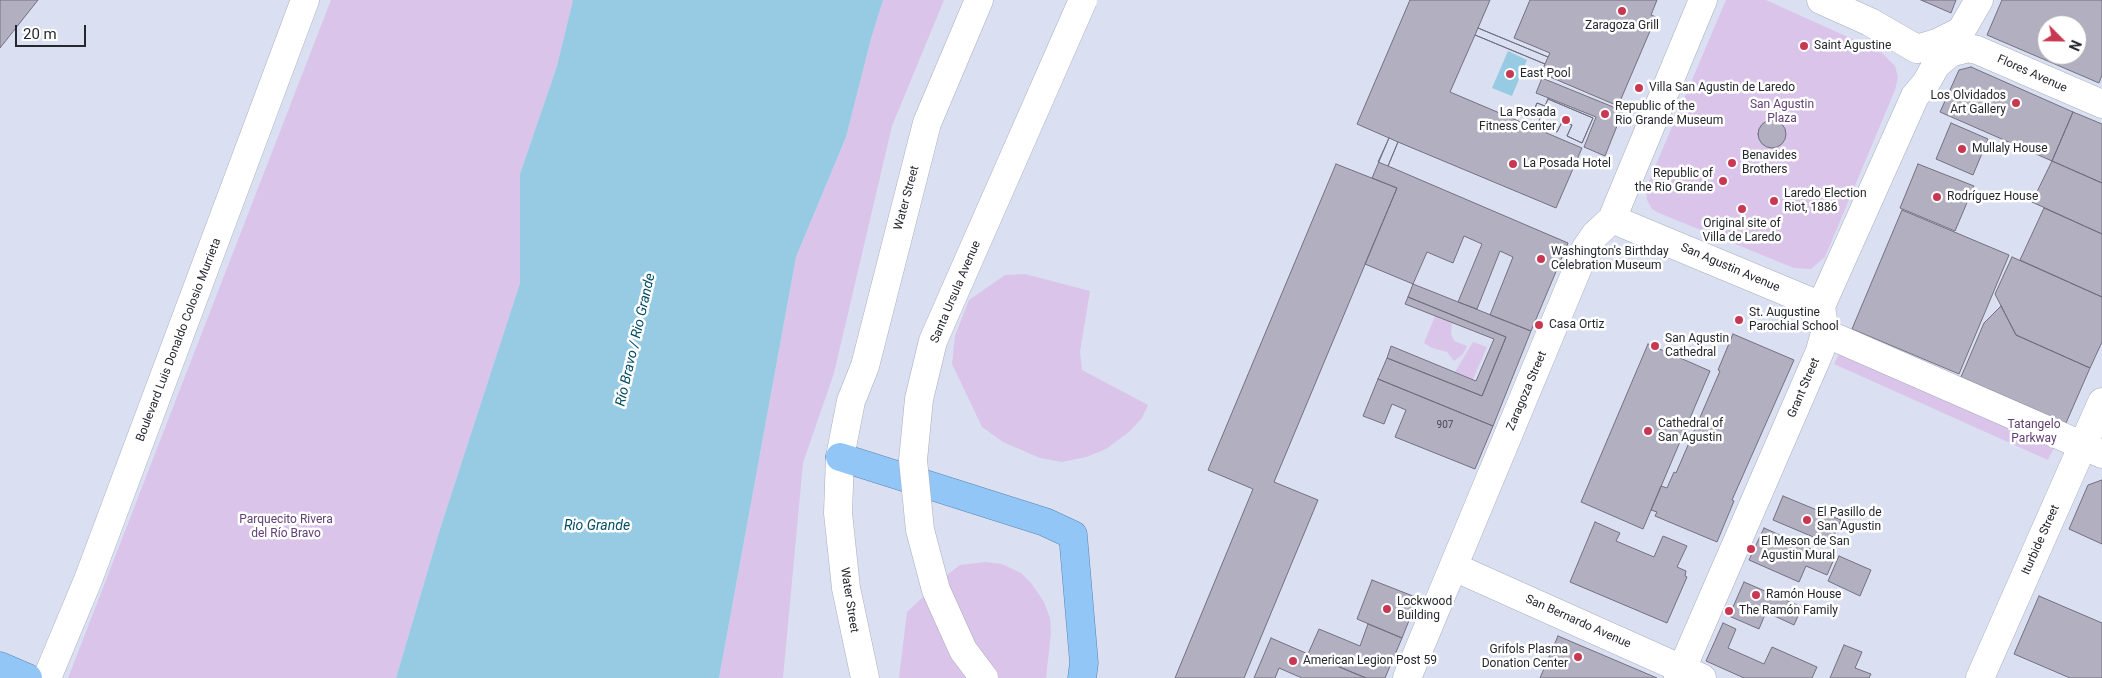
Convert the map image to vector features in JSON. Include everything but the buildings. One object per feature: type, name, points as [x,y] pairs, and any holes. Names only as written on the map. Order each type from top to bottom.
[{"type":"highway","points":[[840,457],[1045,522],[1073,534],[1084,663],[1082,678]]},
{"type":"highway","points":[[0,666],[28,678]]},
{"type":"street","name":"Boulevard Luis Donaldo Colosio Murrieta","points":[[47,678],[95,563],[305,0]]},
{"type":"street","name":"Water Street","points":[[851,401],[846,368],[901,147],[961,0]]},
{"type":"street","name":"Water Street","points":[[865,678],[846,588],[838,513],[840,457],[851,401],[865,366],[927,123],[979,0]]},
{"type":"street","name":"Santa Ursula Avenue","points":[[984,678],[963,650],[936,590],[920,530],[913,460],[919,399],[933,341],[1083,0]]},
{"type":"street","name":"Zaragoza Street","points":[[1407,678],[1586,248],[1595,235],[1612,218],[1703,0]]},
{"type":"street","points":[[1821,0],[1870,22],[1917,49],[1937,43],[1961,40]]},
{"type":"street","points":[[1821,306],[1915,96],[1926,83],[1941,59],[1961,40],[1979,0]]},
{"type":"street","name":"Flores Avenue","points":[[1961,40],[1977,50],[2102,104]]},
{"type":"street","points":[[1915,96],[1917,49]]},
{"type":"street","name":"San Agustin Avenue","points":[[1612,218],[1821,306]]},
{"type":"street","name":"Grant Street","points":[[1688,675],[1820,351],[1825,333],[1821,306]]},
{"type":"street","points":[[1825,333],[2092,450]]},
{"type":"street","name":"Iturbide Street","points":[[1980,678],[2092,450],[2102,402]]},
{"type":"street","name":"San Bernardo Avenue","points":[[1454,567],[1688,675]]},
{"type":"green space","name":"Parquecito Rivera del Río Bravo","points":[[331,0],[573,0],[557,66],[520,174],[520,283],[440,529],[396,678],[68,678]]},
{"type":"green space","points":[[883,0],[944,0],[892,126],[834,373],[803,463],[783,678],[719,678],[796,257],[846,137]]},
{"type":"green space","name":"San Agustin Plaza","points":[[1726,0],[1766,0],[1881,52],[1895,66],[1898,77],[1895,90],[1825,257],[1811,269],[1794,268],[1659,213],[1652,209],[1647,200],[1646,188]]},
{"type":"green space","points":[[1025,274],[1090,291],[1080,352],[1082,370],[1148,405],[1142,418],[1129,432],[1106,449],[1086,457],[1062,462],[1040,458],[1003,442],[982,427],[952,364],[955,336],[969,300],[1005,275]]},
{"type":"green space","points":[[1435,316],[1452,323],[1451,334],[1454,341],[1467,346],[1463,354],[1454,361],[1447,352],[1432,348],[1424,343]]},
{"type":"green space","name":"Tatangelo Parkway","points":[[1852,329],[2066,423],[2048,460],[1834,364]]},
{"type":"green space","points":[[1473,342],[1487,347],[1473,379],[1455,372]]},
{"type":"green space","points":[[985,562],[1002,564],[1021,573],[1031,583],[1044,602],[1050,618],[1051,633],[1046,678],[899,678],[907,612],[960,565]]},
{"type":"water","name":"Rio Grande","points":[[573,0],[883,0],[846,137],[796,257],[719,678],[396,678],[440,529],[520,283],[520,174],[557,66]]},
{"type":"water","name":"East Pool","points":[[1508,51],[1527,60],[1512,96],[1492,88]]},
{"type":"place","name":"Zaragoza Grill","points":[[1622,11]]},
{"type":"place","name":"Saint Agustine","points":[[1804,46]]},
{"type":"place","name":"East Pool","points":[[1510,74]]},
{"type":"place","name":"Villa San Agustin de Laredo","points":[[1639,88]]},
{"type":"place","name":"Los Olvidados Art Gallery","points":[[2016,103]]},
{"type":"place","name":"Republic of the Rio Grande Museum","points":[[1605,114]]},
{"type":"place","name":"La Posada Fitness Center","points":[[1566,120]]},
{"type":"place","name":"Mullaly House","points":[[1962,149]]},
{"type":"place","name":"Benavides Brothers","points":[[1732,163]]},
{"type":"place","name":"La Posada Hotel","points":[[1513,164]]},
{"type":"place","name":"Republic of the Rio Grande","points":[[1723,181]]},
{"type":"place","name":"Rodríguez House","points":[[1937,197]]},
{"type":"place","name":"Laredo Election Riot, 1886","points":[[1774,201]]},
{"type":"place","name":"Original site of Villa de Laredo","points":[[1742,209]]},
{"type":"place","name":"Washington's Birthday Celebration Museum","points":[[1541,259]]},
{"type":"place","name":"St. Augustine Parochial School","points":[[1739,320]]},
{"type":"place","name":"Casa Ortiz","points":[[1539,325]]},
{"type":"place","name":"San Agustin Cathedral","points":[[1655,346]]},
{"type":"place","name":"Cathedral of San Agustin","points":[[1648,431]]},
{"type":"place","name":"El Pasillo de San Agustin","points":[[1807,520]]},
{"type":"place","name":"El Meson de San Agustin Mural","points":[[1751,549]]},
{"type":"place","name":"Ramón House","points":[[1756,595]]},
{"type":"place","name":"Lockwood Building","points":[[1387,609]]},
{"type":"place","name":"The Ramón Family","points":[[1729,611]]},
{"type":"place","name":"Grifols Plasma Donation Center","points":[[1578,657]]},
{"type":"place","name":"American Legion Post 59","points":[[1293,661]]},
{"type":"water label","name":"Río Bravo / Rio Grande","points":[[636,340]]}]
